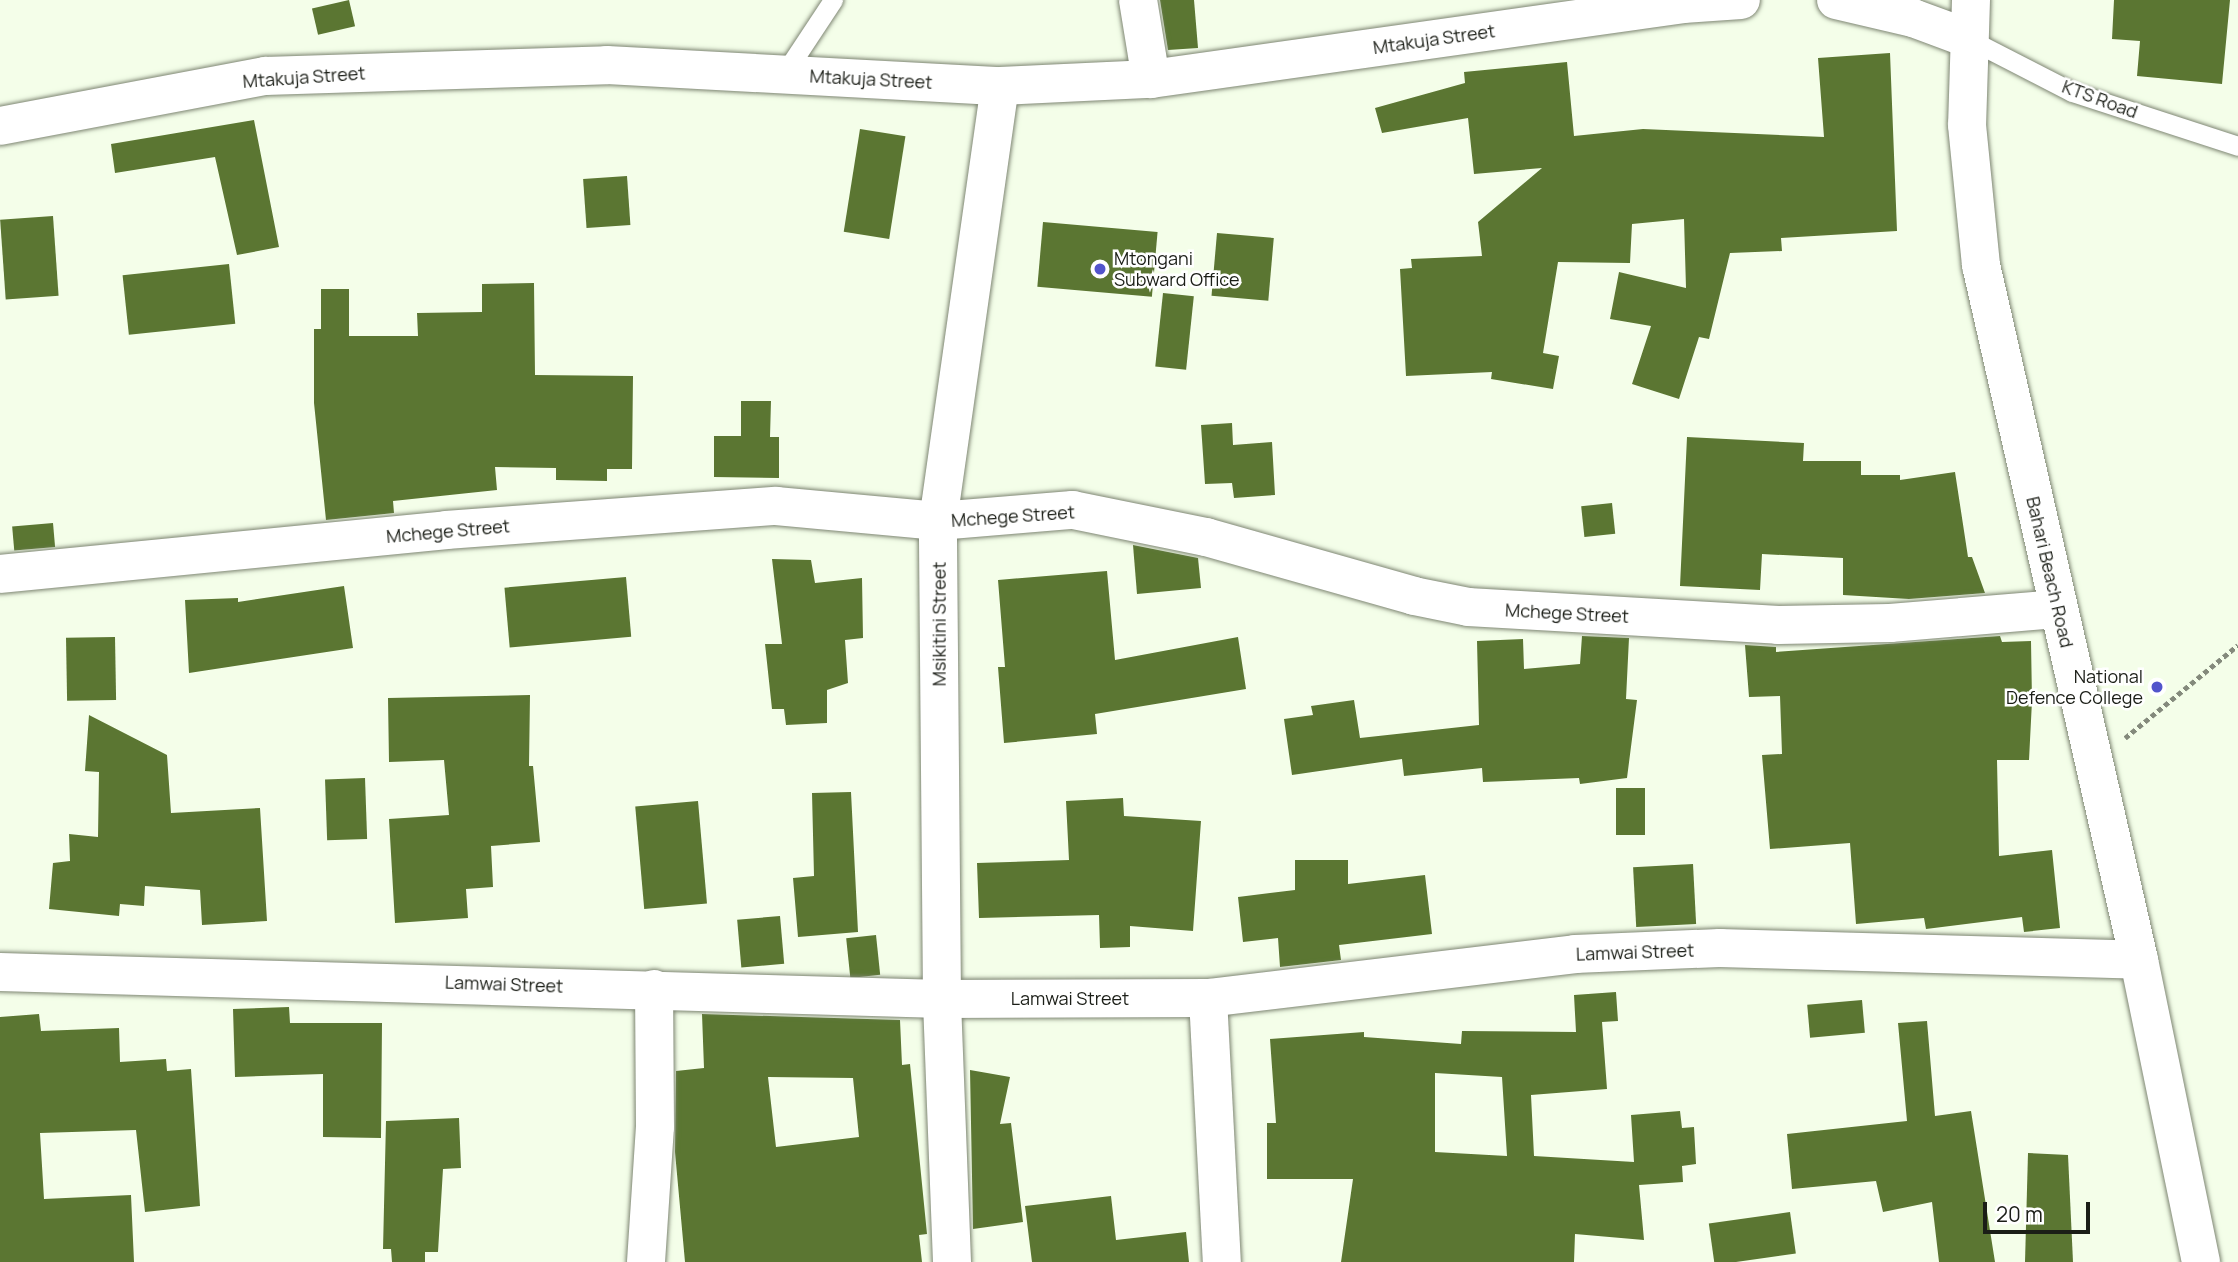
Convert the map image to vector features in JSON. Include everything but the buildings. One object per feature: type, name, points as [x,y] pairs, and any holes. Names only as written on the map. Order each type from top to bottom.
[{"type":"street","points":[[1138,0],[1151,79]]},
{"type":"street","name":"Mtakuja Street","points":[[0,126],[265,76],[607,65],[1000,86],[1151,79],[1683,4],[1741,0]]},
{"type":"street","points":[[1836,0],[1913,18],[1967,38]]},
{"type":"street","name":"Bahari Beach Road","points":[[1971,0],[1967,38],[1967,125],[1981,265],[2139,960],[2201,1262]]},
{"type":"street","name":"Msikitini Street","points":[[952,1262],[942,999],[938,521],[1000,86]]},
{"type":"street","name":"Mchege Street","points":[[0,574],[446,530],[776,506],[938,521],[1073,510],[1206,537],[1468,607],[1778,625],[1890,623],[2058,609]]},
{"type":"street","name":"Lamwai Street","points":[[0,972],[942,999],[1208,998],[1575,954],[1720,948],[2139,960]]},
{"type":"street","points":[[646,1262],[656,1127],[654,989]]},
{"type":"street","points":[[1208,998],[1222,1262]]},
{"type":"lane","points":[[784,74],[833,0]]},
{"type":"lane","name":"KTS Road","points":[[1967,38],[2072,92],[2238,146]]},
{"type":"path","points":[[2094,765],[2238,645]]},
{"type":"place","name":"Mtongani Subward Office","points":[[1100,269]]},
{"type":"place","name":"National Defence College","points":[[2157,687]]}]
